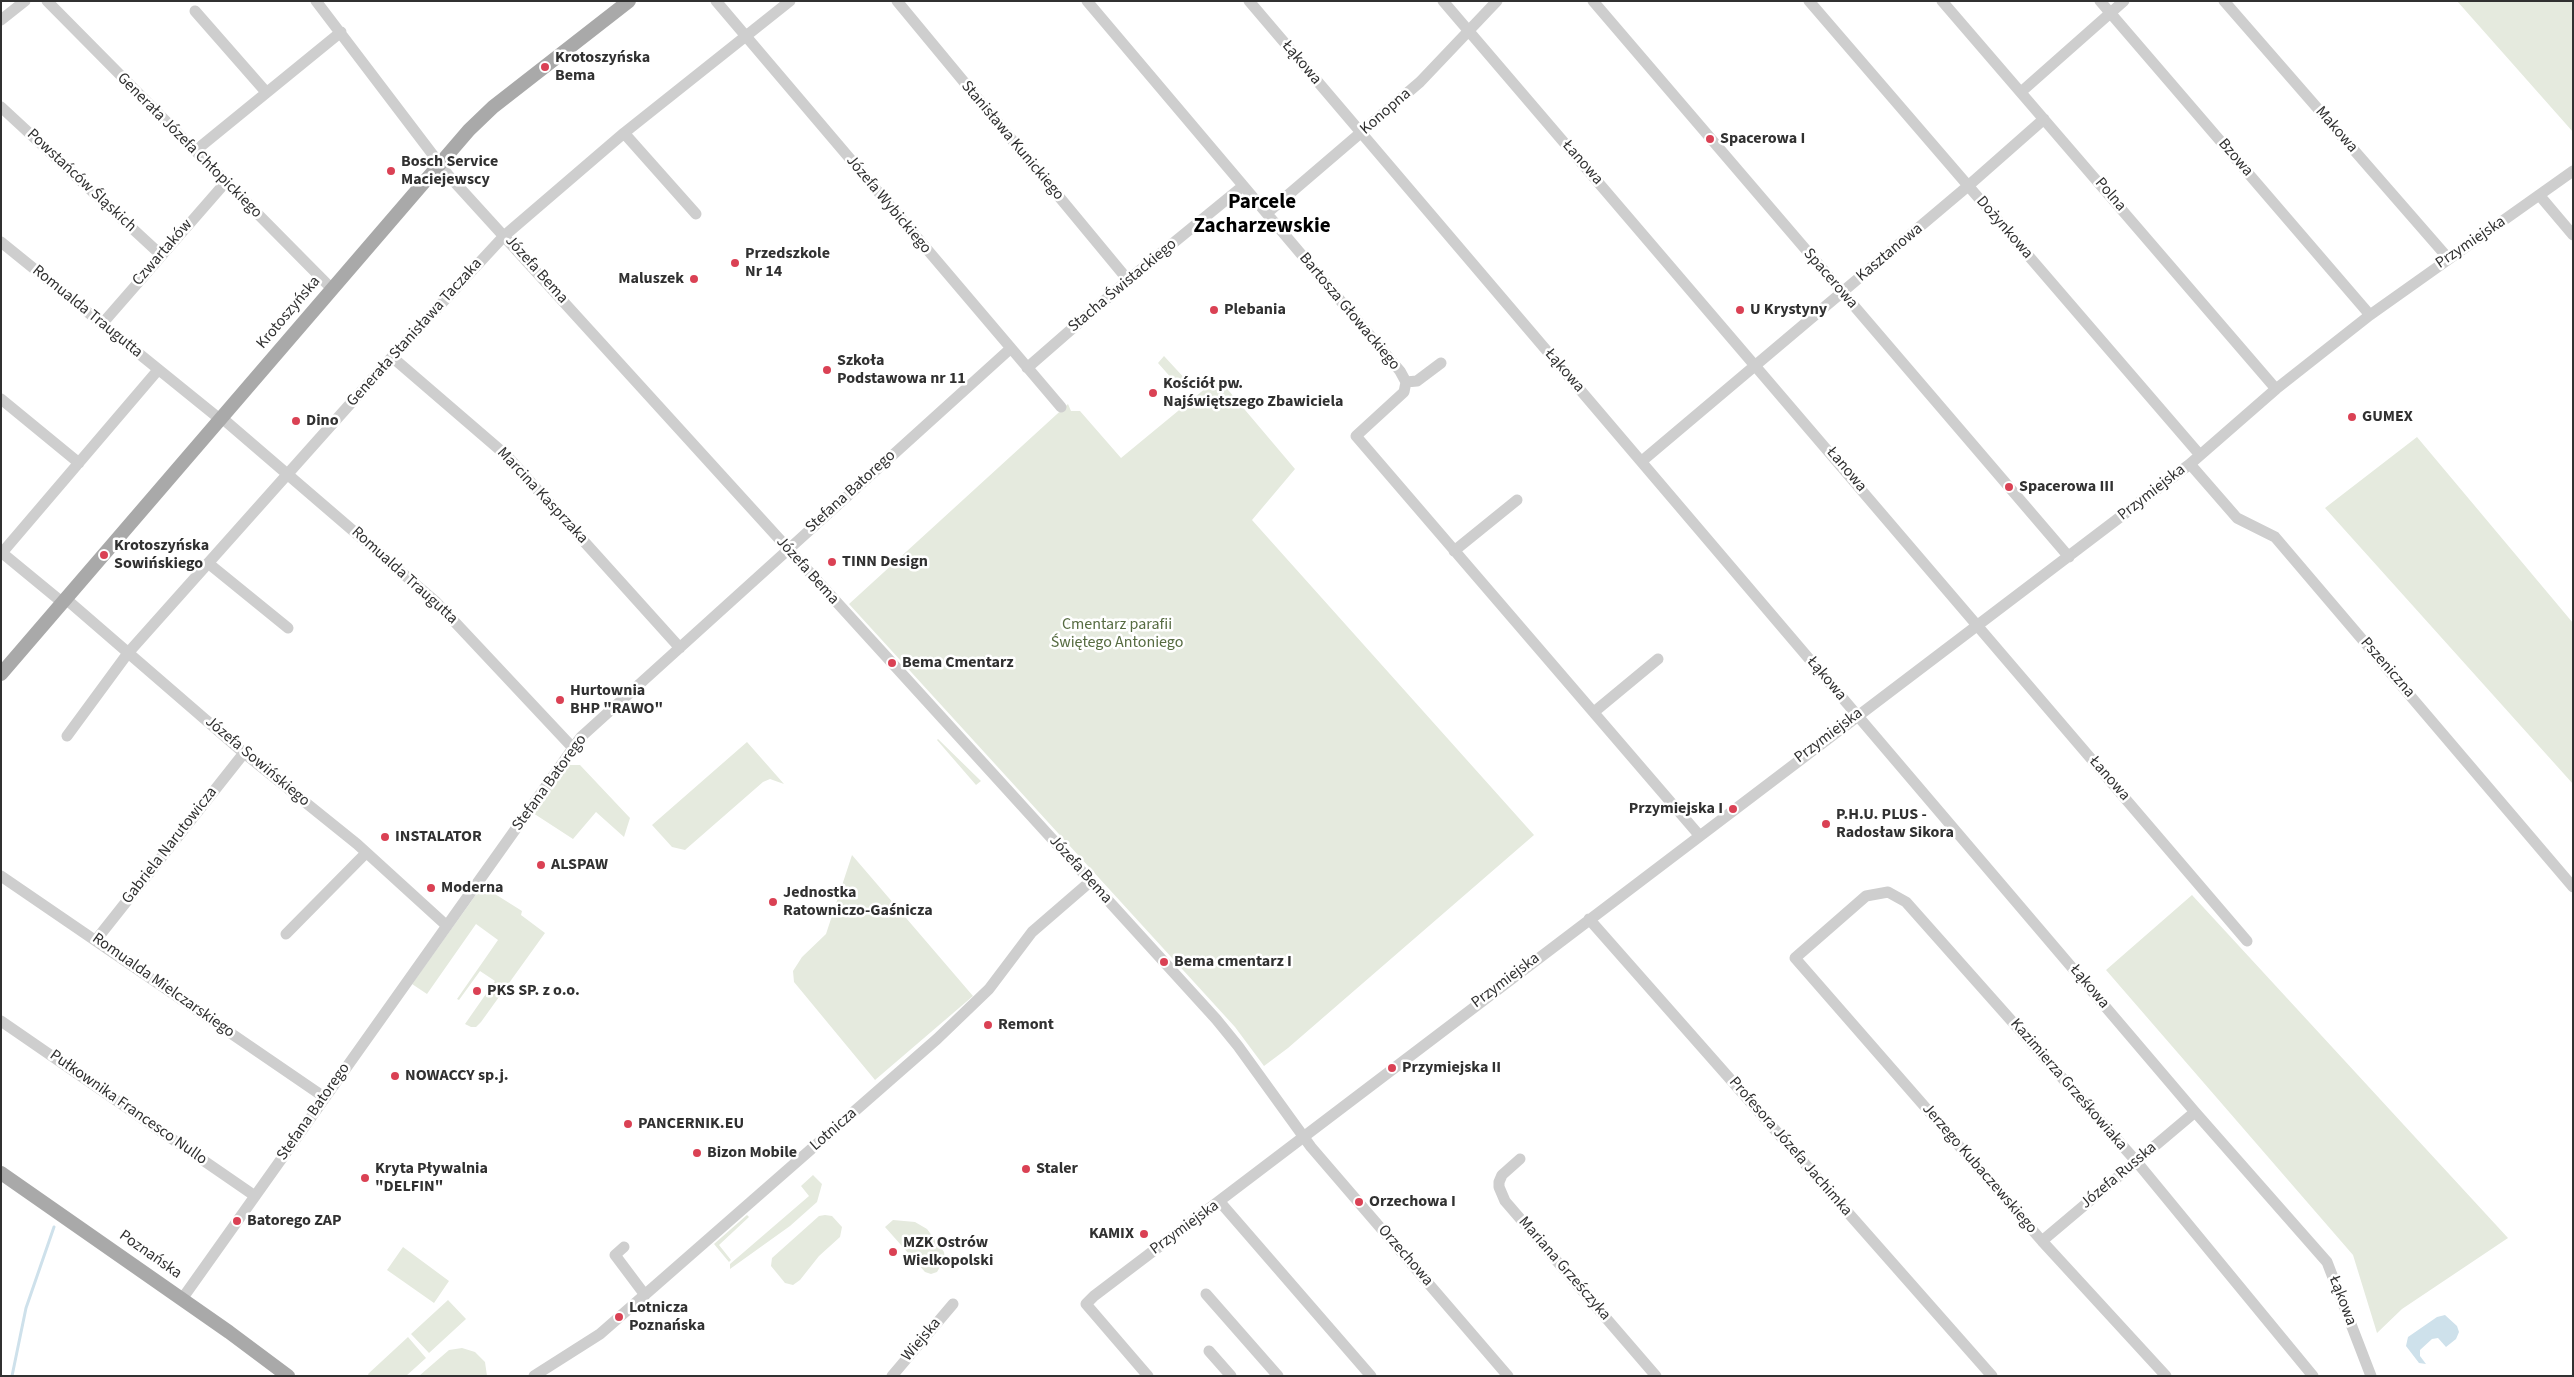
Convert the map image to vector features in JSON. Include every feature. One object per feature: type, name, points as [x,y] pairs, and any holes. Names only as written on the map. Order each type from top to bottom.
[{"type":"main road","name":"Krotoszyńska","points":[[1,674],[469,130],[493,107],[629,1]]},
{"type":"main road","name":"Poznańska","points":[[1,1173],[229,1332],[282,1374]]},
{"type":"street","points":[[1,20],[25,1]]},
{"type":"street","name":"Generała Józefa Chłopickiego","points":[[47,1],[332,289]]},
{"type":"street","name":"Józefa Bema","points":[[316,1],[439,165],[1222,1026],[1302,1136]]},
{"type":"street","name":"Józefa Wybickiego","points":[[716,1],[1061,407]]},
{"type":"street","name":"Generała Stanisława Taczaka","points":[[67,736],[128,653],[392,357],[504,236],[624,133],[790,1]]},
{"type":"street","name":"Stanisława Kunickiego","points":[[897,1],[1128,280]]},
{"type":"street","name":"Bartosza Głowackiego","points":[[1088,1],[1400,371],[1406,382],[1404,392],[1356,436],[1699,835]]},
{"type":"street","name":"Łąkowa","points":[[1249,1],[2195,1112],[2327,1262],[2371,1376]]},
{"type":"street","name":"Łanowa","points":[[1443,1],[1756,364],[2247,940]]},
{"type":"street","name":"Konopna","points":[[1267,214],[1420,82],[1497,1]]},
{"type":"street","name":"Spacerowa","points":[[1592,1],[2069,557]]},
{"type":"street","name":"Dożynkowa","points":[[1809,1],[2200,455]]},
{"type":"street","name":"Polna","points":[[1942,1],[2276,389]]},
{"type":"street","name":"Bzowa","points":[[2100,1],[2370,315]]},
{"type":"street","points":[[2021,92],[2124,1]]},
{"type":"street","name":"Makowa","points":[[2224,1],[2448,258]]},
{"type":"street","points":[[196,11],[266,92]]},
{"type":"street","points":[[195,151],[341,32]]},
{"type":"street","name":"Powstańców Śląskich","points":[[1,107],[161,255]]},
{"type":"street","name":"Kasztanowa","points":[[1642,461],[1968,186],[2044,119]]},
{"type":"street","points":[[624,133],[696,214]]},
{"type":"street","name":"Przymiejska","points":[[1148,1376],[1086,1304],[1220,1202],[1302,1136],[2190,464],[2276,389],[2370,315],[2573,171]]},
{"type":"street","name":"Czwartaków","points":[[102,324],[225,182]]},
{"type":"street","name":"Stacha Świstackiego","points":[[1027,368],[1128,280],[1243,186]]},
{"type":"street","points":[[2540,196],[2573,235]]},
{"type":"street","name":"Romualda Traugutta","points":[[1,242],[288,474],[454,619],[573,748]]},
{"type":"street","name":"Stefana Batorego","points":[[182,1299],[582,737],[1010,348]]},
{"type":"street","name":"Marcina Kasprzaka","points":[[392,357],[507,456],[680,648]]},
{"type":"street","points":[[1406,382],[1417,381],[1441,363]]},
{"type":"street","points":[[2,553],[158,370]]},
{"type":"street","points":[[1,399],[79,463]]},
{"type":"street","name":"Pszeniczna","points":[[2190,464],[2237,518],[2275,537],[2573,887]]},
{"type":"street","points":[[1454,551],[1517,500]]},
{"type":"street","name":"Józefa Sowińskiego","points":[[2,553],[128,653],[244,753],[366,853],[447,926]]},
{"type":"street","points":[[208,563],[288,628]]},
{"type":"street","points":[[1594,712],[1658,660]]},
{"type":"street","name":"Gabriela Narutowicza","points":[[96,940],[244,753]]},
{"type":"street","points":[[286,934],[366,853]]},
{"type":"street","name":"Romualda Mielczarskiego","points":[[1,876],[324,1097]]},
{"type":"street","name":"Lotnicza","points":[[534,1376],[600,1334],[937,1039],[989,989],[1032,932],[1091,881]]},
{"type":"street","name":"Kazimierza Grześkowiaka","points":[[1795,958],[1866,896],[1888,892],[1906,902],[2136,1161],[2313,1376]]},
{"type":"street","name":"Profesora Józefa Jachimka","points":[[1589,919],[1992,1376]]},
{"type":"street","name":"Jerzego Kubaczewskiego","points":[[1795,958],[2042,1242],[2166,1376]]},
{"type":"street","name":"Pułkownika Francesco Nullo","points":[[1,1021],[254,1196]]},
{"type":"street","name":"Józefa Russka","points":[[2042,1242],[2195,1112]]},
{"type":"street","name":"Orzechowa","points":[[1302,1136],[1508,1376]]},
{"type":"street","name":"Mariana Grześczyka","points":[[1520,1159],[1502,1175],[1499,1182],[1499,1188],[1505,1200],[1656,1376]]},
{"type":"street","points":[[1220,1202],[1371,1376]]},
{"type":"street","points":[[624,1247],[615,1255],[645,1295]]},
{"type":"street","points":[[1206,1294],[1278,1376]]},
{"type":"street","name":"Wiejska","points":[[892,1376],[953,1304]]},
{"type":"street","points":[[1209,1351],[1231,1376]]},
{"type":"green space","points":[[2457,1],[2573,1],[2573,132]]},
{"type":"green space","points":[[1164,356],[1188,382],[1181,389],[1158,363]]},
{"type":"green space","name":"Cmentarz parafii Świętego Antoniego","points":[[1218,378],[1295,469],[1252,520],[1534,835],[1288,1048],[1264,1066],[1235,1027],[849,604],[1068,404],[1071,411],[1080,411],[1121,458]]},
{"type":"green space","points":[[2417,437],[2573,623],[2573,784],[2325,508]]},
{"type":"green space","points":[[938,739],[981,781],[976,785]]},
{"type":"green space","points":[[747,742],[784,784],[770,779],[763,782],[685,850],[672,847],[652,825]]},
{"type":"green space","points":[[566,765],[580,765],[630,818],[624,837],[596,812],[573,839],[533,813]]},
{"type":"green space","points":[[852,855],[973,996],[875,1080],[794,982],[793,971],[802,957],[826,934]]},
{"type":"green space","points":[[480,889],[487,889],[522,911],[521,915],[545,933],[481,1022],[476,1027],[471,1027],[465,1024],[495,981],[480,971],[459,1000],[457,999],[498,940],[476,924],[427,994],[412,984]]},
{"type":"green space","points":[[2192,895],[2508,1238],[2402,1309],[2377,1333],[2353,1255],[2106,970]]},
{"type":"green space","points":[[813,1175],[822,1184],[817,1202],[790,1226],[730,1269],[730,1264],[809,1196],[801,1186]]},
{"type":"green space","points":[[747,1215],[749,1217],[719,1245],[731,1260],[729,1262],[714,1244]]},
{"type":"green space","points":[[819,1216],[832,1216],[842,1227],[840,1237],[819,1256],[800,1280],[793,1285],[785,1283],[771,1266],[772,1258]]},
{"type":"green space","points":[[893,1220],[915,1222],[927,1229],[944,1252],[945,1258],[937,1272],[931,1274],[925,1272],[885,1227]]},
{"type":"green space","points":[[403,1247],[449,1281],[434,1303],[387,1270]]},
{"type":"green space","points":[[448,1300],[466,1319],[429,1353],[411,1334]]},
{"type":"green space","points":[[408,1337],[426,1358],[406,1376],[369,1376],[368,1374]]},
{"type":"green space","points":[[462,1348],[475,1352],[485,1362],[487,1376],[419,1376],[449,1350]]},
{"type":"water","points":[[2445,1315],[2457,1326],[2459,1332],[2456,1339],[2446,1347],[2438,1338],[2432,1339],[2420,1350],[2420,1356],[2426,1364],[2419,1363],[2406,1346],[2408,1337],[2437,1317]]},
{"type":"waterway","points":[[12,1376],[26,1308],[54,1227]]},
{"type":"place","name":"Krotoszyńska Bema","points":[[545,67]]},
{"type":"place","name":"Spacerowa I","points":[[1710,139]]},
{"type":"place","name":"Bosch Service Maciejewscy","points":[[391,171]]},
{"type":"place","name":"Przedszkole Nr 14","points":[[735,263]]},
{"type":"place","name":"Maluszek","points":[[694,279]]},
{"type":"place","name":"Plebania","points":[[1214,310]]},
{"type":"place","name":"U Krystyny","points":[[1740,310]]},
{"type":"place","name":"Szkoła Podstawowa nr 11","points":[[827,370]]},
{"type":"place","name":"Kościół pw. Najświętszego Zbawiciela","points":[[1153,393]]},
{"type":"place","name":"GUMEX","points":[[2352,417]]},
{"type":"place","name":"Dino","points":[[296,421]]},
{"type":"place","name":"Spacerowa III","points":[[2009,487]]},
{"type":"place","name":"Krotoszyńska Sowińskiego","points":[[104,555]]},
{"type":"place","name":"TINN Design","points":[[832,562]]},
{"type":"place","name":"Bema Cmentarz","points":[[892,663]]},
{"type":"place","name":"Hurtownia BHP \"RAWO\"","points":[[560,700]]},
{"type":"place","name":"Przymiejska I","points":[[1733,809]]},
{"type":"place","name":"P.H.U. PLUS - Radosław Sikora","points":[[1826,824]]},
{"type":"place","name":"INSTALATOR","points":[[385,837]]},
{"type":"place","name":"ALSPAW","points":[[541,865]]},
{"type":"place","name":"Moderna","points":[[431,888]]},
{"type":"place","name":"Jednostka Ratowniczo-Gaśnicza","points":[[773,902]]},
{"type":"place","name":"Bema cmentarz I","points":[[1164,962]]},
{"type":"place","name":"PKS SP. z o.o.","points":[[477,991]]},
{"type":"place","name":"Remont","points":[[988,1025]]},
{"type":"place","name":"Przymiejska II","points":[[1392,1068]]},
{"type":"place","name":"NOWACCY sp.j.","points":[[395,1076]]},
{"type":"place","name":"PANCERNIK.EU","points":[[628,1124]]},
{"type":"place","name":"Bizon Mobile","points":[[697,1153]]},
{"type":"place","name":"Staler","points":[[1026,1169]]},
{"type":"place","name":"Kryta Pływalnia \"DELFIN\"","points":[[365,1178]]},
{"type":"place","name":"Orzechowa I","points":[[1359,1202]]},
{"type":"place","name":"Batorego ZAP","points":[[237,1221]]},
{"type":"place","name":"KAMIX","points":[[1144,1234]]},
{"type":"place","name":"MZK Ostrów Wielkopolski","points":[[893,1252]]},
{"type":"place","name":"Lotnicza Poznańska","points":[[619,1317]]},
{"type":"district","name":"Parcele Zacharzewskie","points":[[1262,215]]}]
